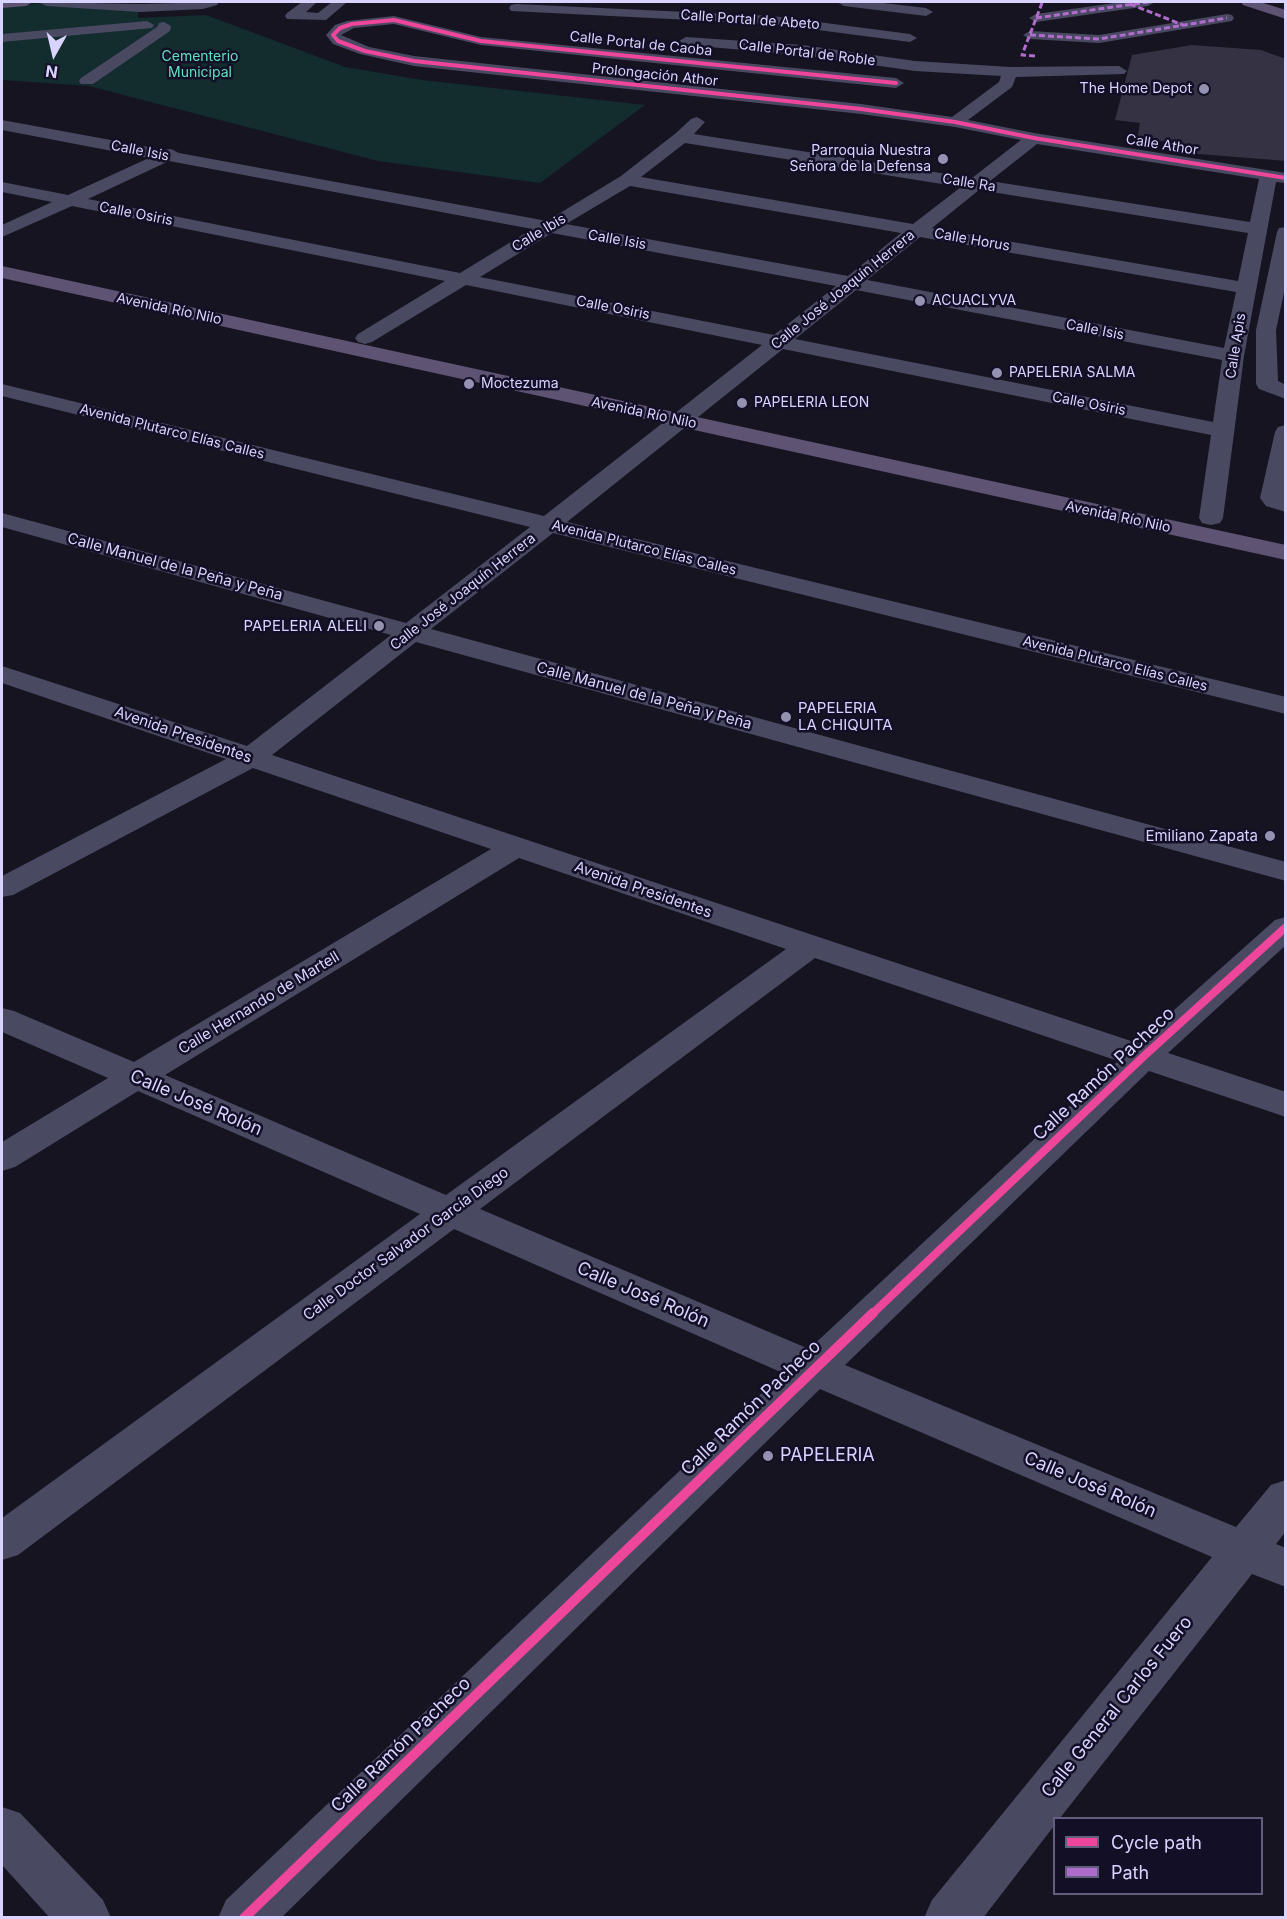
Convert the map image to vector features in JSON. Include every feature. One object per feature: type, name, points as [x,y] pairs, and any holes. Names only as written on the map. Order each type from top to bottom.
[{"type":"main road","points":[[2,4],[26,2]]},
{"type":"main road","points":[[1248,2],[1282,7]]},
{"type":"main road","name":"Avenida Río Nilo","points":[[2,260],[365,338],[1286,553]]},
{"type":"main road","name":"Avenida Río Nilo","points":[[2,272],[688,415],[1286,534]]},
{"type":"street","points":[[46,2],[140,8],[203,5],[212,2]]},
{"type":"street","points":[[310,2],[292,16],[321,17],[340,2]]},
{"type":"street","points":[[727,18],[735,2]]},
{"type":"street","points":[[844,2],[928,8]]},
{"type":"street","points":[[895,2],[928,8]]},
{"type":"street","points":[[1036,18],[1148,2]]},
{"type":"street","points":[[1035,56],[1022,55],[1042,3]]},
{"type":"street","points":[[1130,4],[1184,25]]},
{"type":"street","points":[[385,20],[400,8]]},
{"type":"street","points":[[896,64],[928,8]]},
{"type":"street","points":[[481,41],[509,16],[589,37]]},
{"type":"street","name":"Calle Portal de Abeto","points":[[509,16],[727,18],[818,25],[910,38]]},
{"type":"street","points":[[1030,35],[1091,39],[1227,18]]},
{"type":"street","name":"Calle Portal de Caoba","points":[[385,20],[407,22],[440,33],[481,41],[896,82]]},
{"type":"street","name":"Prolongación Athor","points":[[385,20],[344,26],[337,30],[333,37],[365,51],[404,59],[861,110],[955,122],[1034,138]]},
{"type":"street","points":[[2,38],[152,25],[165,27],[87,81]]},
{"type":"street","name":"Calle Portal de Roble","points":[[671,40],[783,48],[915,66],[1010,72],[1119,71]]},
{"type":"street","points":[[632,86],[667,61]]},
{"type":"street","points":[[861,110],[915,66]]},
{"type":"street","points":[[955,122],[1006,84],[1010,72]]},
{"type":"street","name":"Calle Ibis","points":[[365,338],[627,180],[682,137],[704,114]]},
{"type":"street","name":"Calle Isis","points":[[2,125],[1233,356]]},
{"type":"street","points":[[1075,129],[1082,136],[1154,152],[1280,173]]},
{"type":"street","name":"Calle Ra","points":[[682,137],[1256,229]]},
{"type":"street","name":"Calle Athor","points":[[1034,138],[1280,173]]},
{"type":"street","name":"Calle José Joaquín Herrera","points":[[2,888],[250,758],[549,525],[1034,138]]},
{"type":"street","points":[[2,232],[196,143]]},
{"type":"street","name":"Calle Apis","points":[[1212,518],[1233,356],[1256,229],[1280,173]]},
{"type":"street","name":"Calle Horus","points":[[627,180],[1246,288]]},
{"type":"street","name":"Calle Osiris","points":[[2,187],[1224,431]]},
{"type":"street","points":[[1286,232],[1266,330],[1267,384],[1286,393]]},
{"type":"street","name":"Avenida Plutarco Elías Calles","points":[[2,390],[1286,706]]},
{"type":"street","points":[[1286,432],[1272,498],[1286,505]]},
{"type":"street","name":"Calle Manuel de la Peña y Peña","points":[[2,520],[1286,872]]},
{"type":"street","name":"Avenida Presidentes","points":[[6,680],[250,758],[1286,1105]]},
{"type":"street","name":"Calle Hernando de Martell","points":[[2,1158],[516,847]]},
{"type":"street","name":"Calle Ramón Pacheco","points":[[244,1917],[814,1369],[1144,1056],[1286,927]]},
{"type":"street","name":"Calle Doctor Salvador García Diego","points":[[2,1542],[811,946]]},
{"type":"street","name":"Calle José Rolón","points":[[2,1019],[814,1369],[1286,1568]]},
{"type":"street","name":"Calle General Carlos Fuero","points":[[950,1917],[1286,1498]]},
{"type":"street","points":[[2,1830],[85,1917]]},
{"type":"green space","name":"Cementerio Municipal","points":[[48,2],[138,10],[138,18],[206,15],[345,67],[422,80],[645,105],[540,183],[378,161],[89,86],[2,80],[2,8]]},
{"type":"building","name":"The Home Depot","points":[[1192,45],[1261,50],[1286,59],[1286,161],[1174,152],[1173,142],[1137,139],[1140,123],[1115,120],[1132,55]]},
{"type":"marked path","points":[[1036,18],[1148,2]]},
{"type":"marked path","points":[[1035,56],[1022,55],[1042,3]]},
{"type":"marked path","points":[[1130,4],[1183,25]]},
{"type":"marked path","points":[[1030,35],[1099,39],[1227,18]]},
{"type":"cycle path","points":[[896,83],[481,41],[394,20],[352,24],[340,28],[333,35],[338,41],[365,51],[414,61],[861,109],[955,122],[1034,138],[1286,178]]},
{"type":"cycle path","points":[[244,1918],[814,1369],[1144,1056],[1286,927]]},
{"type":"place","name":"The Home Depot","points":[[1204,89]]},
{"type":"place","name":"Parroquia Nuestra Señora de la Defensa","points":[[943,159]]},
{"type":"place","name":"ACUACLYVA","points":[[920,301]]},
{"type":"place","name":"PAPELERIA SALMA","points":[[997,373]]},
{"type":"place","name":"Moctezuma","points":[[469,384]]},
{"type":"place","name":"PAPELERIA LEON","points":[[742,403]]},
{"type":"place","name":"PAPELERIA ALELI","points":[[379,626]]},
{"type":"place","name":"PAPELERIA LA CHIQUITA","points":[[786,717]]},
{"type":"place","name":"Emiliano Zapata","points":[[1270,836]]},
{"type":"place","name":"PAPELERIA","points":[[768,1456]]}]
